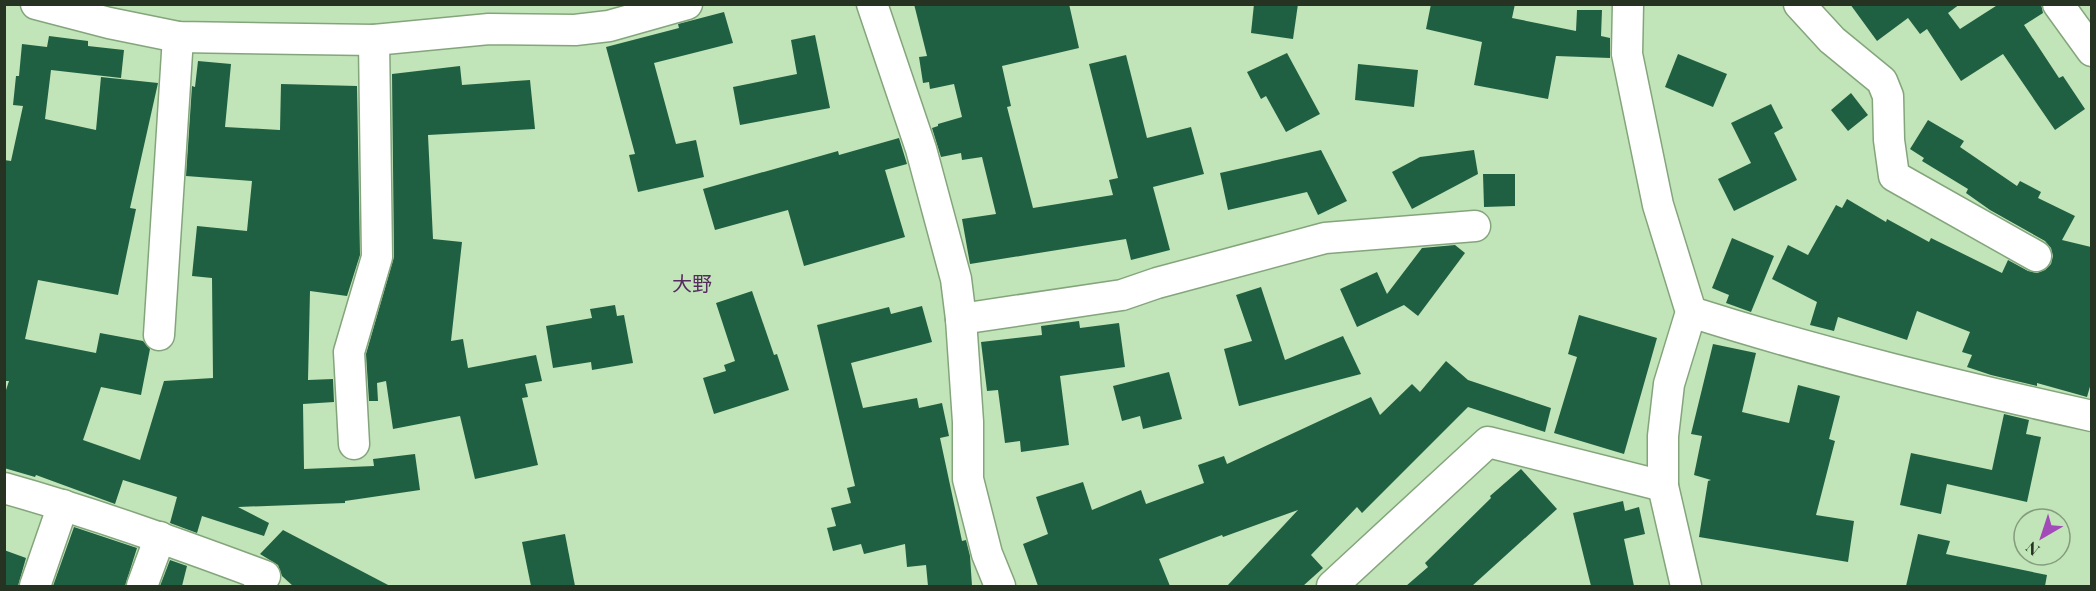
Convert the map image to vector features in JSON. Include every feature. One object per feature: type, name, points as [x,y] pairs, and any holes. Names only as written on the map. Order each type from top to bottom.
[{"type":"street","points":[[36,4],[109,23],[178,37],[374,40],[489,29],[575,30],[609,26],[687,4]]},
{"type":"street","points":[[872,4],[921,149],[956,279],[968,422],[968,479],[987,554],[1000,586]]},
{"type":"street","points":[[1628,4],[1627,54],[1658,205],[1691,312],[1669,384],[1663,436],[1663,486],[1686,586]]},
{"type":"street","points":[[1799,4],[1832,40],[1882,81],[1888,96],[1889,140],[1894,176],[2036,256]]},
{"type":"street","points":[[2058,4],[2087,35]]},
{"type":"street","points":[[159,335],[178,37]]},
{"type":"street","points":[[354,444],[349,352],[377,256],[374,40]]},
{"type":"street","points":[[961,319],[1122,294],[1325,238],[1474,226]]},
{"type":"street","points":[[1691,312],[1775,339],[1923,378],[2091,416]]},
{"type":"street","points":[[1332,586],[1488,442],[1663,486]]},
{"type":"street","points":[[4,488],[160,537],[265,576],[259,586]]},
{"type":"street","points":[[35,586],[63,505]]},
{"type":"street","points":[[142,586],[160,537]]},
{"type":"building","points":[[914,4],[1069,4],[1079,48],[1002,66],[1011,106],[1007,107],[1033,208],[1113,195],[1109,180],[1118,178],[1089,64],[1126,55],[1147,138],[1191,127],[1204,174],[1153,187],[1170,250],[1131,260],[1126,239],[970,264],[962,219],[996,214],[982,157],[962,160],[961,153],[941,157],[932,128],[962,117],[954,84],[930,89],[929,82],[923,83],[919,57],[927,56]]},
{"type":"building","points":[[1254,4],[1298,4],[1293,39],[1251,33]]},
{"type":"building","points":[[1431,4],[1515,4],[1512,18],[1576,31],[1577,10],[1602,10],[1601,36],[1610,38],[1610,58],[1556,56],[1548,99],[1474,85],[1482,42],[1426,29]]},
{"type":"building","points":[[1850,4],[1960,4],[1948,13],[1960,29],[1999,4],[2041,4],[2043,13],[2024,25],[2059,78],[2063,76],[2085,109],[2055,130],[2003,54],[1961,81],[1927,29],[1920,34],[1908,18],[1877,41]]},
{"type":"building","points":[[724,12],[733,43],[654,63],[676,144],[696,140],[704,177],[638,192],[629,155],[635,154],[606,47],[679,28],[678,24]]},
{"type":"building","points":[[815,35],[830,108],[740,125],[733,87],[797,74],[791,40]]},
{"type":"building","points":[[49,36],[88,41],[88,46],[124,50],[121,78],[51,70],[45,119],[96,130],[101,77],[158,83],[130,208],[136,209],[118,295],[38,280],[25,339],[96,353],[100,333],[143,341],[150,349],[141,395],[101,387],[83,440],[140,460],[164,381],[213,378],[212,278],[192,276],[197,226],[247,231],[252,181],[186,176],[192,86],[195,87],[198,61],[231,64],[225,127],[280,130],[281,84],[357,86],[360,255],[347,296],[310,291],[308,380],[333,379],[334,402],[303,404],[304,469],[374,466],[373,459],[415,454],[420,490],[345,501],[345,503],[238,507],[269,523],[264,536],[202,516],[197,533],[170,523],[177,497],[123,480],[115,504],[36,475],[35,477],[4,468],[4,396],[9,381],[4,381],[4,160],[11,161],[23,106],[13,105],[22,44],[47,47]]},
{"type":"building","points":[[1287,53],[1320,114],[1286,132],[1266,96],[1261,99],[1247,72]]},
{"type":"building","points":[[1678,54],[1727,74],[1713,107],[1665,87]]},
{"type":"building","points":[[1358,64],[1418,70],[1414,107],[1355,100]]},
{"type":"building","points":[[460,66],[462,85],[530,80],[535,129],[428,135],[433,239],[462,242],[451,341],[463,339],[468,368],[536,355],[542,381],[525,384],[528,397],[522,398],[538,465],[475,479],[460,416],[393,429],[386,381],[377,383],[378,401],[369,401],[366,354],[394,257],[392,74]]},
{"type":"building","points":[[1851,93],[1868,115],[1848,131],[1831,110]]},
{"type":"building","points":[[1771,104],[1783,128],[1774,133],[1797,180],[1734,211],[1718,179],[1751,163],[1731,123]]},
{"type":"building","points":[[1928,120],[1964,141],[1960,147],[2017,186],[2020,181],[2041,192],[2038,198],[2075,216],[2062,240],[2091,247],[2091,383],[2087,397],[2037,383],[2037,386],[1991,375],[1967,367],[1972,355],[1962,352],[1970,332],[1917,311],[1907,340],[1838,317],[1834,331],[1810,325],[1817,302],[1772,279],[1788,245],[1808,255],[1836,205],[1842,208],[1847,199],[1886,222],[1887,219],[1929,242],[1931,238],[2002,273],[2008,260],[2028,271],[2037,273],[2045,270],[2051,264],[2053,256],[2051,248],[2045,241],[1990,210],[1966,193],[1968,189],[1922,161],[1924,158],[1910,149]]},
{"type":"building","points":[[899,138],[907,164],[885,170],[905,237],[804,266],[788,210],[715,230],[703,189],[838,151],[839,155]]},
{"type":"building","points":[[1321,150],[1347,201],[1318,215],[1307,192],[1228,210],[1220,173]]},
{"type":"building","points":[[1474,150],[1478,174],[1412,209],[1392,172],[1420,157]]},
{"type":"building","points":[[1483,174],[1515,174],[1515,206],[1484,207]]},
{"type":"building","points":[[1732,238],[1774,256],[1751,312],[1726,303],[1729,295],[1712,288]]},
{"type":"building","points":[[1455,245],[1465,253],[1418,316],[1404,305],[1357,327],[1340,289],[1377,272],[1387,294],[1422,248]]},
{"type":"building","points":[[1261,287],[1285,360],[1343,336],[1361,374],[1239,406],[1224,349],[1252,341],[1236,295]]},
{"type":"building","points":[[752,291],[789,390],[714,414],[703,378],[726,371],[724,365],[735,361],[716,303]]},
{"type":"building","points":[[615,305],[617,316],[624,315],[633,363],[592,370],[591,362],[553,368],[546,326],[592,318],[590,309]]},
{"type":"building","points":[[922,306],[932,342],[851,363],[863,408],[917,398],[919,408],[942,403],[949,436],[940,438],[962,541],[966,540],[970,556],[972,586],[928,586],[926,565],[907,567],[905,544],[864,554],[861,544],[833,551],[827,528],[836,526],[831,508],[851,503],[847,488],[855,486],[817,325],[889,307],[891,314]]},
{"type":"building","points":[[1579,315],[1657,338],[1624,454],[1554,433],[1577,357],[1568,354]]},
{"type":"building","points":[[1079,321],[1080,328],[1119,323],[1125,367],[1060,376],[1069,445],[1021,452],[1020,441],[1005,443],[998,390],[987,391],[981,342],[1042,335],[1041,326]]},
{"type":"building","points":[[1713,344],[1756,353],[1742,412],[1789,423],[1798,385],[1840,396],[1829,439],[1835,441],[1816,515],[1854,521],[1848,562],[1699,537],[1708,481],[1711,480],[1694,475],[1702,436],[1691,434]]},
{"type":"building","points":[[1446,361],[1468,380],[1551,408],[1545,432],[1468,407],[1362,513],[1357,507],[1311,555],[1323,568],[1303,586],[1227,586],[1298,510],[1159,559],[1170,586],[1038,586],[1023,544],[1048,534],[1036,497],[1083,482],[1092,510],[1141,490],[1146,504],[1204,483],[1198,465],[1224,456],[1227,464],[1371,397],[1380,415],[1412,384],[1420,392]]},
{"type":"building","points":[[1169,372],[1182,419],[1143,429],[1140,416],[1122,421],[1113,386]]},
{"type":"building","points":[[2004,414],[2029,420],[2026,434],[2041,437],[2027,502],[1947,484],[1941,514],[1900,505],[1911,453],[1992,470]]},
{"type":"building","points":[[1521,469],[1557,509],[1472,586],[1406,586],[1428,567],[1425,563],[1491,498],[1490,496]]},
{"type":"building","points":[[1623,501],[1625,511],[1639,507],[1645,534],[1624,539],[1634,586],[1591,586],[1573,513]]},
{"type":"building","points":[[74,527],[137,548],[125,586],[53,586]]},
{"type":"building","points":[[283,530],[390,586],[293,586],[282,576],[278,565],[260,554]]},
{"type":"building","points":[[565,534],[575,586],[531,586],[522,542]]},
{"type":"building","points":[[1918,534],[1950,541],[1946,554],[2047,575],[2045,586],[1906,586]]},
{"type":"building","points":[[4,550],[26,558],[18,586],[4,586]]},
{"type":"building","points":[[170,560],[187,566],[182,586],[160,586]]},
{"type":"district","name":"大野","points":[[692,282]]}]
